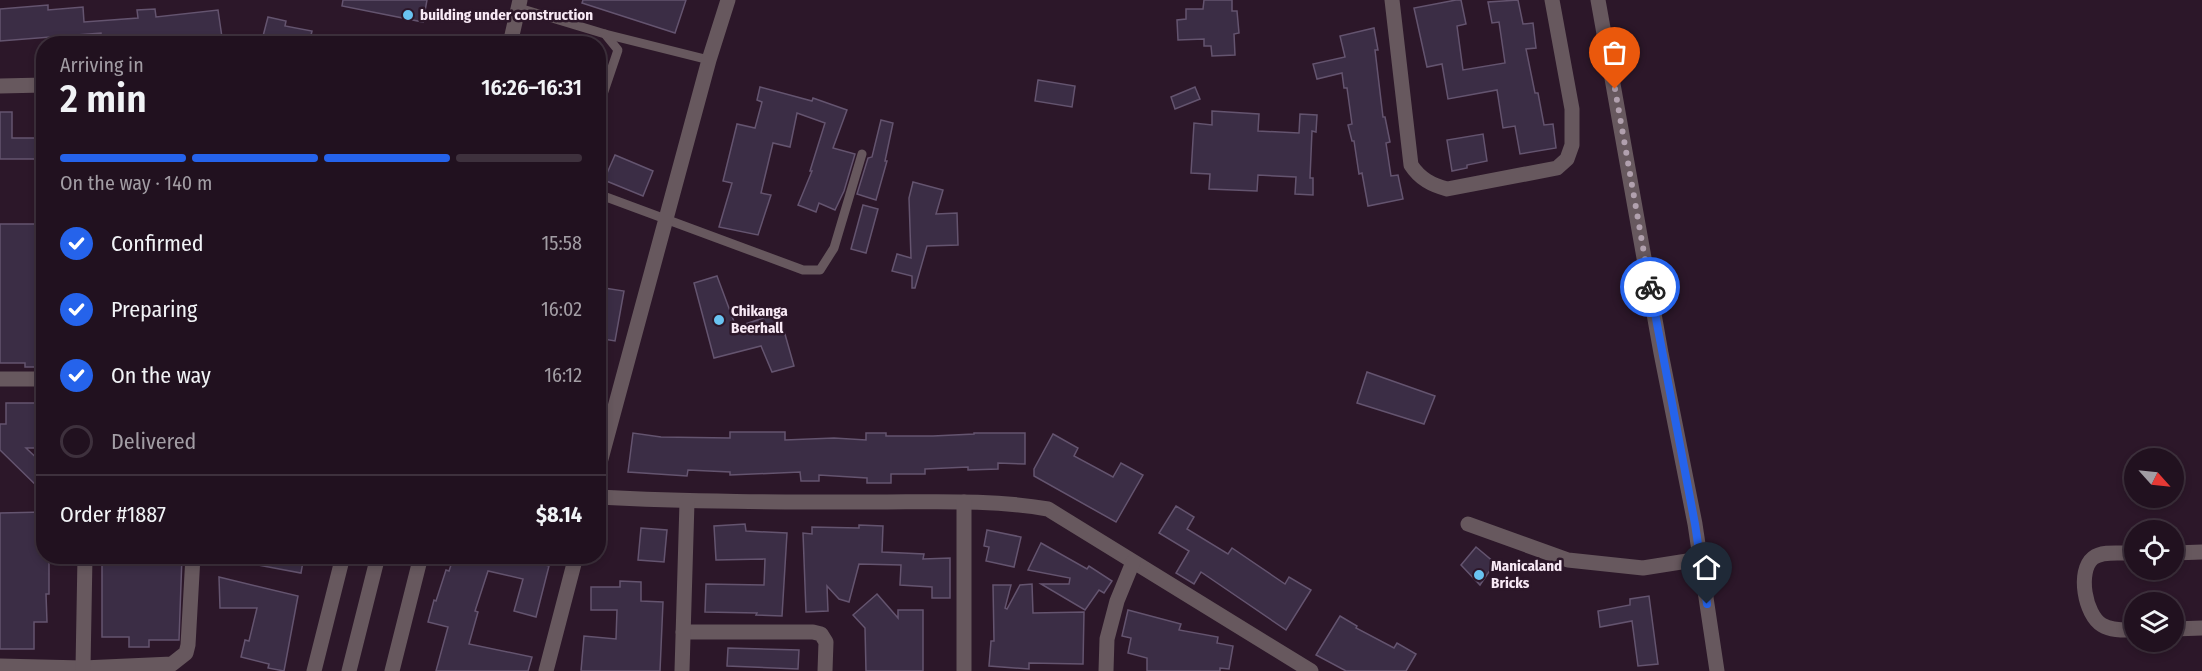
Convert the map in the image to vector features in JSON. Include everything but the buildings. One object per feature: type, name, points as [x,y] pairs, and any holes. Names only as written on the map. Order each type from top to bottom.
[{"type":"street","points":[[606,440],[709,60],[728,0]]},
{"type":"street","points":[[1392,0],[1411,165],[1417,175],[1447,189],[1557,168],[1567,159],[1572,145],[1572,109],[1552,0]]},
{"type":"street","points":[[1599,0],[1700,559],[1717,671]]},
{"type":"street","points":[[512,36],[519,4]]},
{"type":"street","points":[[0,86],[36,85]]},
{"type":"street","points":[[0,379],[36,379]]},
{"type":"street","points":[[606,497],[687,502],[964,502],[1023,504],[1048,509],[1291,666],[1311,671]]},
{"type":"street","points":[[682,671],[687,502]]},
{"type":"street","points":[[964,502],[964,671]]},
{"type":"street","points":[[1468,524],[1569,560],[1643,568],[1700,559]]},
{"type":"street","points":[[2184,553],[2202,552]]},
{"type":"street","points":[[2124,554],[2100,554],[2092,558],[2087,566],[2084,583],[2086,599],[2100,624],[2111,629],[2124,630]]},
{"type":"street","points":[[1106,671],[1107,639],[1117,601],[1133,562]]},
{"type":"street","points":[[82,668],[86,564]]},
{"type":"street","points":[[0,666],[82,668],[172,664],[186,653],[188,645],[193,564]]},
{"type":"street","points":[[314,671],[341,564]]},
{"type":"street","points":[[349,671],[376,564]]},
{"type":"street","points":[[392,671],[420,564]]},
{"type":"street","points":[[546,671],[574,564]]},
{"type":"street","points":[[2184,629],[2202,628]]},
{"type":"street","points":[[683,632],[813,632],[821,634],[826,642],[825,671]]},
{"type":"lane","points":[[519,4],[605,34],[709,60]]},
{"type":"lane","points":[[605,34],[618,50],[606,85]]},
{"type":"lane","points":[[606,197],[803,270],[820,270],[834,248],[862,154]]},
{"type":"way so far","points":[[1615,89],[1650,287]]},
{"type":"place","name":"building under construction","points":[[408,15]]},
{"type":"place","name":"Chikanga Beerhall","points":[[719,320]]},
{"type":"place","name":"Manicaland Bricks","points":[[1479,575]]},
{"type":"route","points":[[1650,287],[1695,524],[1707,604]]}]
